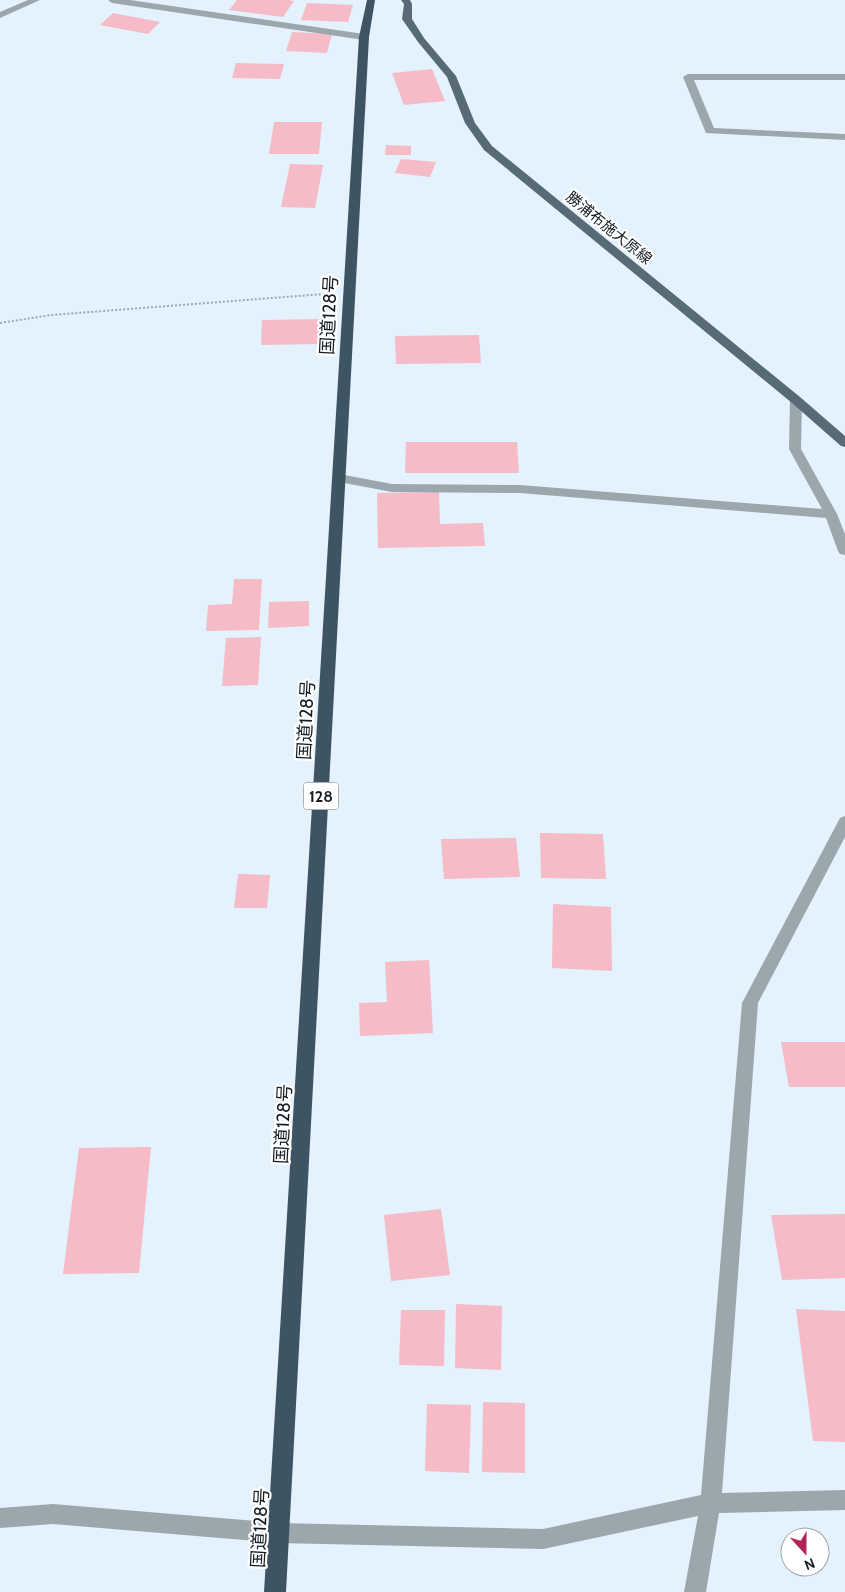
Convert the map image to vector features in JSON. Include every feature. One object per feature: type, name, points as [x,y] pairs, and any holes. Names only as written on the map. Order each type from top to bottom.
[{"type":"highway","name":"国道128号","points":[[275,1592],[364,37],[371,0]]},
{"type":"main road","name":"勝浦布施大原線","points":[[405,0],[408,4],[408,19],[421,40],[451,76],[470,123],[488,148],[796,400],[845,443]]},
{"type":"street","points":[[0,15],[36,0]]},
{"type":"street","points":[[112,0],[364,37]]},
{"type":"street","points":[[845,76],[688,77],[710,131],[845,137]]},
{"type":"street","points":[[796,400],[795,450],[830,514],[845,551]]},
{"type":"street","points":[[339,478],[392,488],[520,489],[830,514]]},
{"type":"street","points":[[695,1592],[710,1503],[750,1003],[845,822]]},
{"type":"street","points":[[0,1518],[53,1514],[279,1534],[543,1539],[710,1503],[845,1500]]},
{"type":"path","points":[[0,323],[51,315],[349,292]]},
{"type":"building","points":[[237,0],[294,1],[283,17],[229,10]]},
{"type":"building","points":[[307,3],[353,5],[348,22],[301,20]]},
{"type":"building","points":[[113,13],[160,22],[148,34],[100,25]]},
{"type":"building","points":[[292,32],[332,34],[327,53],[286,51]]},
{"type":"building","points":[[236,63],[284,64],[280,79],[232,78]]},
{"type":"building","points":[[432,69],[445,101],[404,105],[392,73]]},
{"type":"building","points":[[274,122],[322,122],[319,154],[269,154]]},
{"type":"building","points":[[386,145],[411,146],[411,155],[385,155]]},
{"type":"building","points":[[401,159],[436,162],[430,177],[395,173]]},
{"type":"building","points":[[290,164],[323,165],[315,208],[281,207]]},
{"type":"building","points":[[322,319],[322,344],[261,345],[262,320]]},
{"type":"building","points":[[479,335],[481,363],[396,364],[395,336]]},
{"type":"building","points":[[406,442],[517,442],[519,473],[405,473]]},
{"type":"building","points":[[439,492],[440,524],[483,523],[485,546],[378,548],[377,493]]},
{"type":"building","points":[[234,579],[262,579],[259,630],[206,631],[208,605],[232,604]]},
{"type":"building","points":[[309,601],[309,626],[268,628],[269,602]]},
{"type":"building","points":[[261,637],[258,685],[222,686],[226,638]]},
{"type":"building","points":[[540,833],[603,834],[606,879],[541,878]]},
{"type":"building","points":[[516,838],[520,877],[444,879],[441,839]]},
{"type":"building","points":[[238,874],[270,875],[267,908],[234,908]]},
{"type":"building","points":[[553,904],[611,907],[612,971],[552,968]]},
{"type":"building","points":[[429,960],[433,1033],[360,1036],[359,1003],[387,1002],[385,962]]},
{"type":"building","points":[[781,1042],[845,1042],[845,1087],[789,1087]]},
{"type":"building","points":[[151,1147],[139,1273],[63,1274],[79,1148]]},
{"type":"building","points":[[441,1209],[450,1275],[391,1281],[384,1215]]},
{"type":"building","points":[[845,1214],[845,1278],[782,1280],[771,1215]]},
{"type":"building","points":[[456,1304],[502,1306],[501,1370],[455,1368]]},
{"type":"building","points":[[796,1309],[845,1311],[845,1442],[813,1441]]},
{"type":"building","points":[[401,1310],[445,1310],[444,1366],[399,1365]]},
{"type":"building","points":[[483,1402],[525,1403],[525,1473],[482,1472]]},
{"type":"building","points":[[427,1404],[471,1405],[469,1473],[425,1471]]}]
